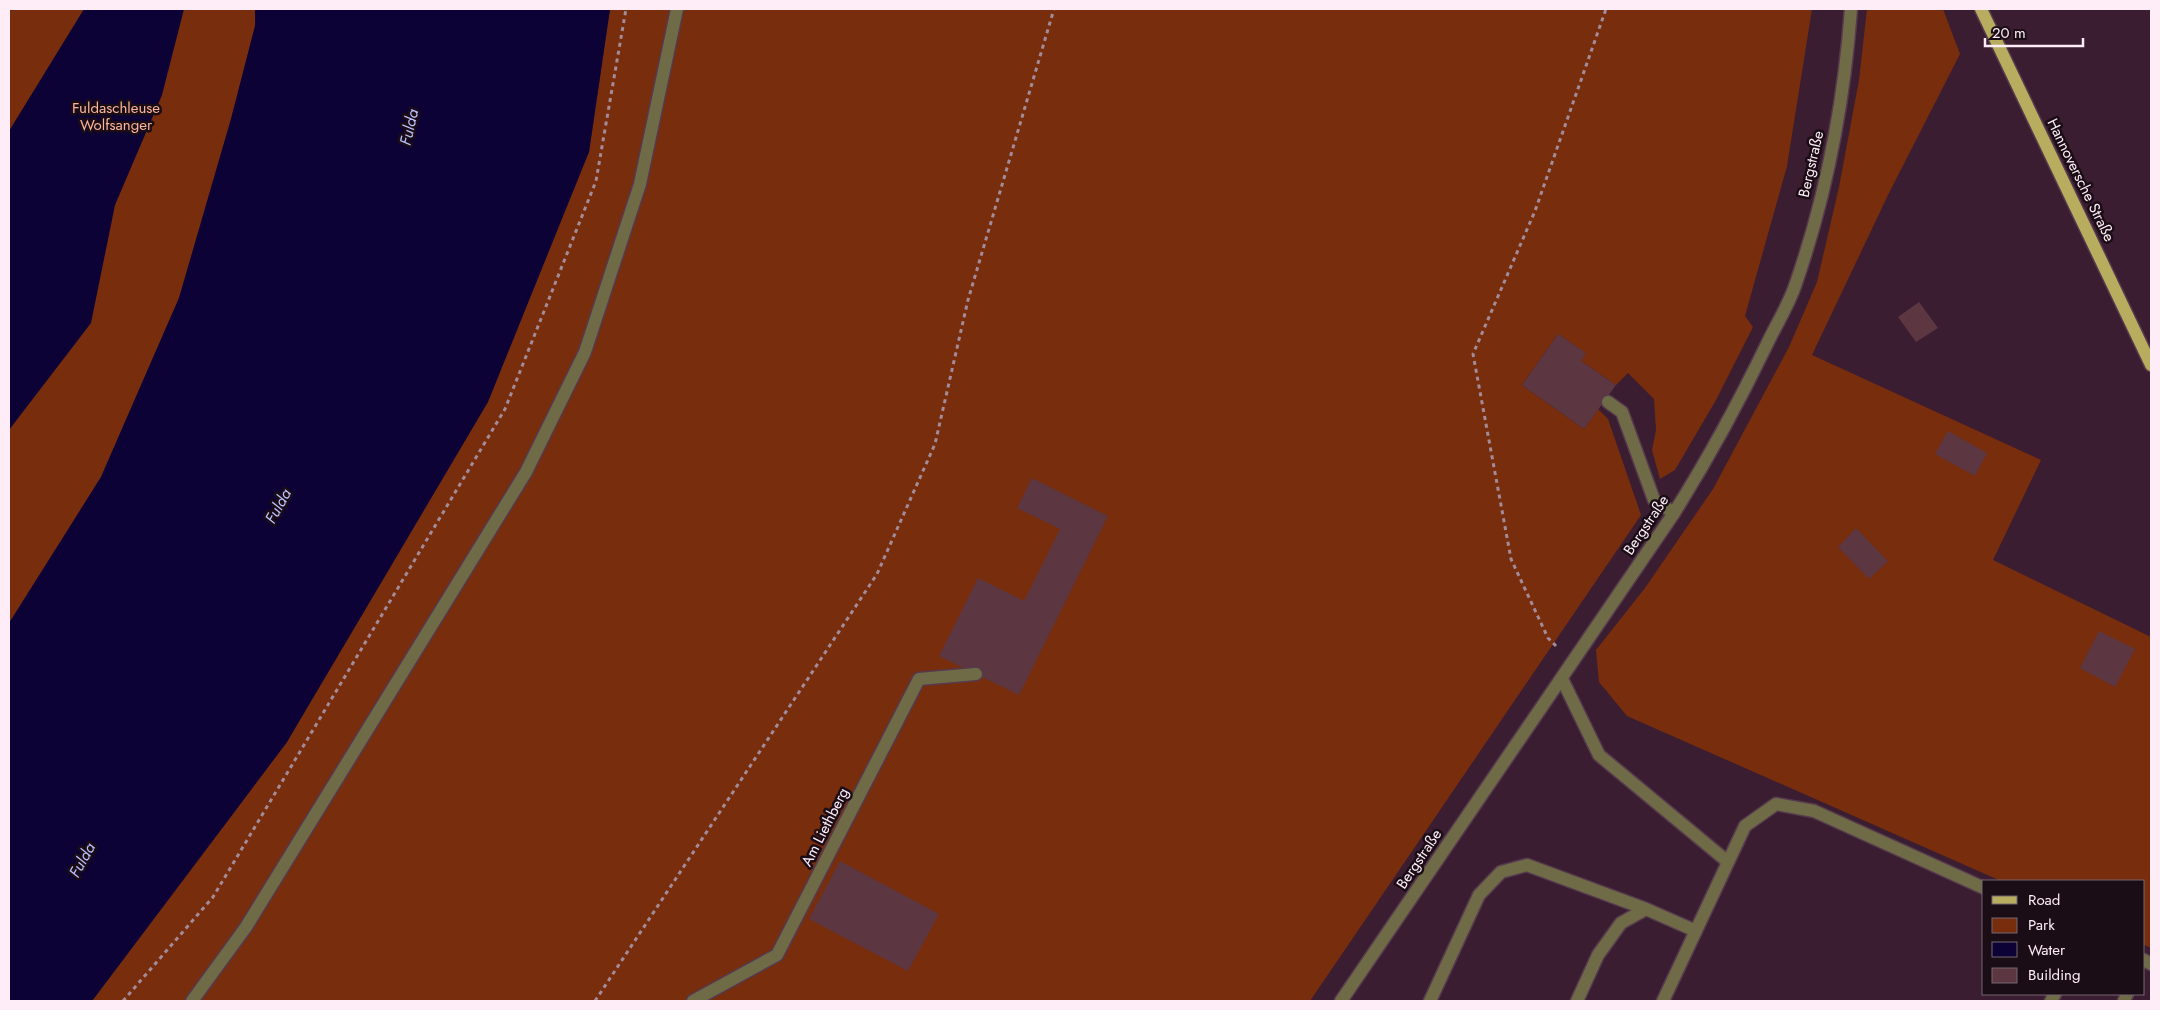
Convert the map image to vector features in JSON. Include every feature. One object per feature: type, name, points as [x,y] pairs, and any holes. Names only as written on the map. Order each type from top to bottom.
[{"type":"main road","name":"Hannoversche Straße","points":[[1981,9],[2151,365]]},
{"type":"street","points":[[192,1001],[246,928],[520,480],[585,352],[640,184],[677,9]]},
{"type":"street","name":"Bergstraße","points":[[1341,1001],[1674,513],[1697,476],[1750,379],[1794,287],[1831,160],[1848,44],[1851,9]]},
{"type":"street","points":[[1608,402],[1622,412],[1654,500],[1674,513]]},
{"type":"street","name":"Am Liethberg","points":[[693,1001],[777,955],[919,679],[976,674]]},
{"type":"street","points":[[1562,679],[1598,755],[1728,862]]},
{"type":"street","points":[[1663,1001],[1745,826],[1776,804],[1814,811],[1982,887]]},
{"type":"street","points":[[1430,1001],[1479,895],[1501,872],[1527,865],[1646,909],[1696,931]]},
{"type":"street","points":[[1576,1001],[1598,955],[1621,922],[1646,909]]},
{"type":"path","points":[[123,1001],[213,897],[505,409],[596,181],[626,9]]},
{"type":"path","points":[[595,1001],[877,574],[935,444],[968,300],[1054,9]]},
{"type":"path","points":[[1572,664],[1548,638],[1511,559],[1473,354],[1535,212],[1606,9]]},
{"type":"green space","name":"Fuldaschleuse Wolfsanger","points":[[9,9],[255,9],[255,26],[231,119],[179,298],[101,477],[9,626]]},
{"type":"green space","points":[[610,9],[1812,9],[1787,166],[1745,316],[1753,327],[1716,400],[1675,470],[1660,479],[1652,450],[1656,430],[1654,399],[1628,373],[1616,385],[1581,361],[1585,353],[1558,334],[1522,385],[1584,429],[1598,409],[1608,419],[1641,515],[1310,1001],[92,1001],[287,742],[589,152]]},
{"type":"green space","points":[[1867,9],[1943,9],[1960,54],[1889,193],[1812,355],[2041,460],[1993,560],[2151,637],[2151,948],[2145,945],[2145,880],[1999,880],[1627,716],[1599,682],[1596,650],[1645,588],[1713,489],[1789,347],[1817,282],[1839,187],[1859,80]]},
{"type":"water","points":[[84,9],[184,9],[162,95],[115,205],[91,323],[9,430],[9,131]]},
{"type":"water","name":"Fulda","points":[[255,9],[610,9],[589,152],[488,402],[287,742],[92,1001],[9,1001],[9,623],[101,477],[179,298],[231,119],[255,26]]},
{"type":"building","points":[[1919,302],[1938,328],[1916,342],[1898,317]]},
{"type":"building","points":[[1558,334],[1586,353],[1581,361],[1616,385],[1584,429],[1522,385]]},
{"type":"building","points":[[1948,431],[1987,453],[1975,476],[1935,454]]},
{"type":"building","points":[[1032,478],[1108,516],[1019,695],[939,656],[978,578],[1024,601],[1060,529],[1017,508]]},
{"type":"building","points":[[1856,528],[1888,561],[1869,579],[1838,547]]},
{"type":"building","points":[[2099,631],[2135,649],[2115,687],[2080,668]]},
{"type":"building","points":[[840,861],[939,914],[908,971],[809,919]]}]
